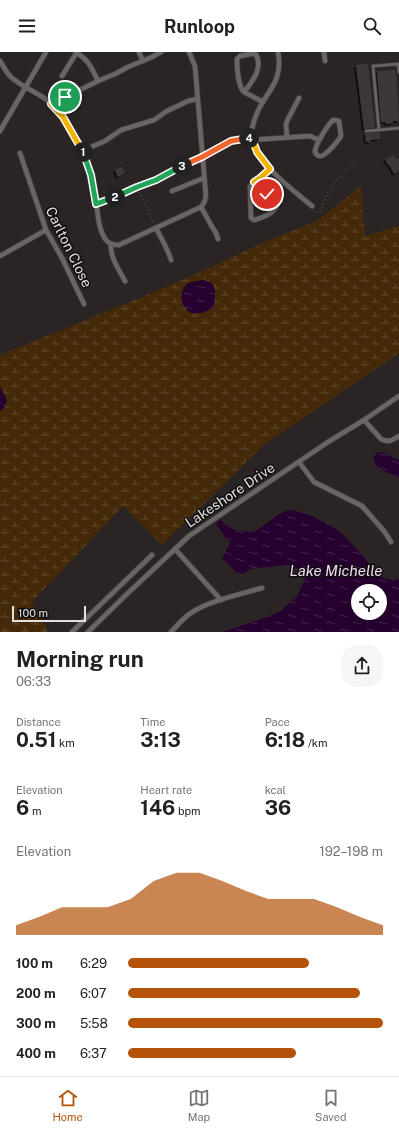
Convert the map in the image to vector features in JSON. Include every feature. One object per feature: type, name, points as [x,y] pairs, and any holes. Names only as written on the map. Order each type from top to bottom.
[{"type":"street","points":[[0,131],[46,52]]},
{"type":"street","points":[[139,52],[143,61]]},
{"type":"street","points":[[51,104],[161,52]]},
{"type":"street","points":[[0,61],[13,79],[51,104],[63,117],[82,151],[91,175],[100,224],[106,241],[119,246],[201,207],[205,202],[206,198],[195,66],[189,52]]},
{"type":"street","points":[[278,52],[279,64],[277,77],[274,86],[262,102],[256,115],[252,139],[257,152],[270,169],[312,206]]},
{"type":"street","points":[[324,52],[326,61]]},
{"type":"street","points":[[62,76],[77,53],[89,62],[98,81]]},
{"type":"street","points":[[244,92],[258,70],[258,61],[255,54],[240,56],[237,59],[240,84],[241,89],[244,92],[262,102]]},
{"type":"street","points":[[287,137],[286,124],[299,98]]},
{"type":"street","points":[[82,151],[105,141],[121,130],[154,120],[173,108],[188,101],[197,99]]},
{"type":"street","points":[[335,120],[339,121],[341,136],[334,146],[322,156],[318,156],[314,152],[319,140],[332,122],[335,120]]},
{"type":"street","points":[[96,204],[156,180],[231,141],[310,136],[319,140]]},
{"type":"street","name":"Carlton Close","points":[[20,154],[46,230],[62,258],[84,304]]},
{"type":"street","points":[[254,182],[274,200],[277,205],[276,209],[273,211],[254,220],[251,218],[249,189],[252,183],[270,169]]},
{"type":"street","points":[[172,191],[204,178]]},
{"type":"street","points":[[201,207],[218,239]]},
{"type":"street","points":[[156,228],[169,252],[171,260]]},
{"type":"street","points":[[0,256],[46,230]]},
{"type":"street","points":[[111,244],[113,257],[125,281]]},
{"type":"street","name":"Lakeshore Drive","points":[[88,632],[189,536],[399,396]]},
{"type":"street","points":[[364,420],[384,441],[390,441],[399,436]]},
{"type":"street","points":[[298,462],[314,482],[362,506],[384,531],[391,542]]},
{"type":"street","points":[[175,549],[221,600]]},
{"type":"street","points":[[72,632],[152,554]]},
{"type":"street","points":[[170,632],[196,609],[262,588]]},
{"type":"lane","points":[[379,130],[373,66],[399,64],[399,72]]},
{"type":"lane","points":[[366,131],[399,128]]},
{"type":"path","points":[[312,206],[312,211],[314,213],[320,212],[331,188],[338,179],[358,161]]},
{"type":"path","points":[[137,187],[156,228]]},
{"type":"green space","points":[[361,186],[365,236],[399,226],[399,353],[264,445],[162,545],[123,506],[32,602],[48,632],[0,632],[0,355],[142,297],[271,239],[315,222]]},
{"type":"water","points":[[203,280],[210,282],[213,285],[215,295],[213,308],[202,313],[191,313],[183,304],[182,292],[187,284]]},
{"type":"water","points":[[0,386],[7,400],[5,407],[0,411]]},
{"type":"water","points":[[378,452],[384,453],[399,460],[399,478],[377,467],[373,458]]},
{"type":"water","name":"Lake Michelle","points":[[289,510],[312,516],[338,530],[357,549],[377,575],[394,581],[399,579],[399,632],[223,632],[279,612],[297,597],[306,576],[300,568],[294,568],[288,565],[250,569],[239,575],[222,558],[231,543],[224,536],[216,523],[221,520],[235,530],[256,531],[281,513]]},
{"type":"building","points":[[368,64],[375,128],[364,129],[356,65]]},
{"type":"building","points":[[396,70],[399,116],[398,121],[393,121],[393,123],[386,124],[386,122],[381,122],[377,71]]},
{"type":"building","points":[[365,133],[380,133],[380,139],[366,142]]},
{"type":"building","points":[[394,155],[395,159],[398,158],[399,160],[399,171],[394,174],[385,159]]},
{"type":"building","points":[[122,167],[125,173],[118,177],[115,170]]},
{"type":"route","points":[[65,97],[51,104],[63,117],[82,151],[91,175],[96,204],[156,180],[231,141],[252,138],[257,152],[270,169],[254,182],[267,194]]}]
